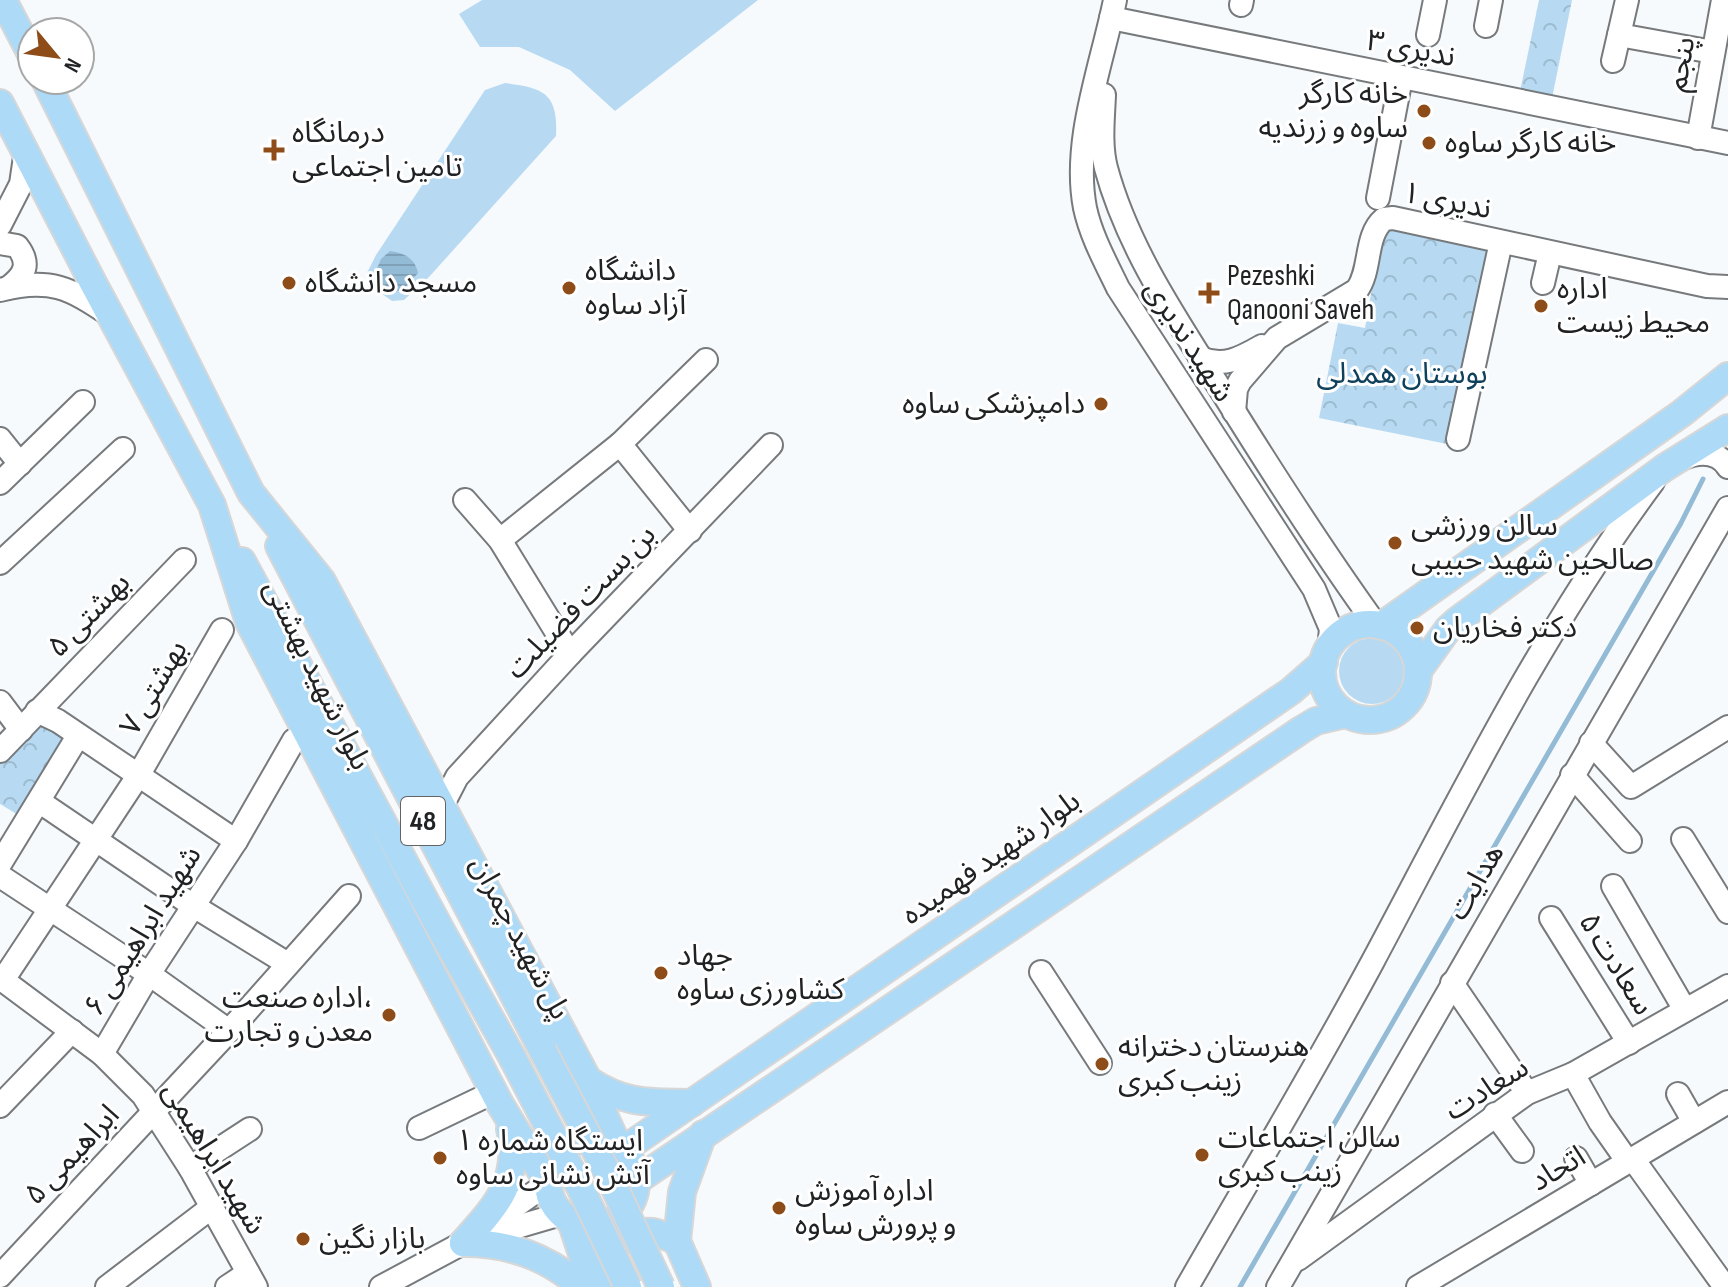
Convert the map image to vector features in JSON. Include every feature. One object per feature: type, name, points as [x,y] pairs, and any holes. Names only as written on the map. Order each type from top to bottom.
[{"type":"main road","points":[[3,0],[16,25]]},
{"type":"main road","name":"بلوار شهید بهشتی","points":[[53,96],[251,493],[322,581],[588,1080],[620,1148]]},
{"type":"main road","name":"بلوار شهید بهشتی","points":[[0,103],[212,505],[249,622],[507,1118],[548,1183]]},
{"type":"main road","points":[[1346,714],[1326,692],[1323,677],[1327,655],[1349,629],[1379,625],[1438,587],[1682,413],[1720,382]]},
{"type":"main road","points":[[636,1181],[1301,730],[1316,721],[1346,714],[1370,720],[1395,714],[1412,696],[1418,671],[1458,620],[1670,464],[1728,428]]},
{"type":"main road","name":"پل شهید چمران","points":[[251,493],[609,1176],[661,1287]]},
{"type":"main road","name":"48","points":[[212,505],[512,1057],[628,1287]]},
{"type":"main road","points":[[1438,587],[1425,614],[1425,621],[1431,626],[1458,620]]},
{"type":"main road","points":[[1379,625],[1396,632],[1407,642],[1415,656],[1418,671]]},
{"type":"main road","name":"بلوار شهید فهمیده","points":[[620,1148],[692,1103],[1291,691],[1327,655]]},
{"type":"main road","points":[[507,1118],[539,1136],[557,1132],[573,1124],[584,1112],[588,1080],[614,1096],[629,1100],[692,1103]]},
{"type":"main road","points":[[463,1243],[492,1210],[508,1181],[514,1151],[507,1118]]},
{"type":"main road","points":[[697,1287],[677,1241],[682,1192],[703,1134]]},
{"type":"main road","points":[[566,1218],[588,1226],[615,1220],[633,1199],[636,1181],[634,1167],[620,1148],[595,1137],[571,1143],[553,1160],[548,1183],[553,1203],[566,1218],[595,1287]]},
{"type":"main road","points":[[595,1287],[604,1257],[618,1244],[643,1232],[654,1232],[677,1241]]},
{"type":"main road","points":[[463,1243],[493,1243],[525,1252],[558,1269],[582,1287]]},
{"type":"street","points":[[1428,35],[1435,0]]},
{"type":"street","points":[[1486,26],[1491,0]]},
{"type":"street","points":[[1613,61],[1627,0]]},
{"type":"street","name":"پنجم","points":[[1698,138],[1720,41],[1723,0]]},
{"type":"street","name":"شهید ندیری","points":[[1113,9],[1080,165],[1085,209],[1094,238],[1118,288],[1314,589],[1331,629],[1327,655]]},
{"type":"street","name":"ندیری ۳","points":[[1113,9],[1401,78],[1728,143]]},
{"type":"street","points":[[1619,35],[1720,41]]},
{"type":"street","name":"شهید ندیری","points":[[1106,42],[1102,143],[1106,167],[1127,230],[1234,412],[1379,625]]},
{"type":"street","points":[[1378,198],[1401,78]]},
{"type":"street","points":[[0,225],[21,184],[26,150]]},
{"type":"street","name":"ندیری ۱","points":[[1234,412],[1234,399],[1240,381],[1277,338],[1357,290],[1364,279],[1373,235],[1384,219],[1393,218],[1717,287],[1728,298]]},
{"type":"street","points":[[1458,439],[1501,242]]},
{"type":"street","points":[[0,243],[17,246],[24,255],[26,266],[21,278],[4,289]]},
{"type":"street","points":[[1543,283],[1550,253]]},
{"type":"street","points":[[4,289],[41,283],[75,291],[110,315]]},
{"type":"street","points":[[1200,358],[1226,363],[1277,338]]},
{"type":"street","points":[[500,540],[620,444],[706,360]]},
{"type":"street","points":[[1720,382],[1728,364]]},
{"type":"street","points":[[0,483],[83,402]]},
{"type":"street","points":[[0,439],[20,464]]},
{"type":"street","points":[[620,444],[690,531]]},
{"type":"street","name":"بن بست فضیلت","points":[[442,806],[457,777],[570,654],[771,445]]},
{"type":"street","points":[[0,563],[123,449]]},
{"type":"street","points":[[1187,1287],[1371,965],[1515,695],[1609,542],[1670,464],[1695,454],[1710,454],[1726,462],[1728,467]]},
{"type":"street","points":[[465,500],[500,540],[570,654]]},
{"type":"street","name":"هدایت","points":[[1278,1287],[1572,775],[1726,518]]},
{"type":"street","name":"بهشتی ۵","points":[[0,751],[184,560]]},
{"type":"street","name":"بهشتی ۷","points":[[2,979],[138,776],[222,630]]},
{"type":"street","points":[[0,702],[21,730]]},
{"type":"street","points":[[37,711],[58,721],[236,841]]},
{"type":"street","points":[[1591,743],[1631,787],[1728,727]]},
{"type":"street","points":[[0,864],[78,736]]},
{"type":"street","name":"شهید ابراهیمی ۶","points":[[102,1054],[192,905],[236,841],[294,740]]},
{"type":"street","points":[[1572,775],[1630,841]]},
{"type":"street","points":[[40,802],[192,905],[288,964]]},
{"type":"street","points":[[1683,839],[1728,912]]},
{"type":"street","points":[[0,876],[229,1031]]},
{"type":"street","points":[[1613,886],[1685,1010]]},
{"type":"street","name":"ابراهیمی ۵","points":[[0,1276],[229,1031],[349,896]]},
{"type":"street","name":"سعادت ۵","points":[[1551,918],[1629,1043]]},
{"type":"street","points":[[1041,972],[1100,1063]]},
{"type":"street","name":"شهید ابراهیمی","points":[[2,979],[102,1054],[155,1110],[252,1280]]},
{"type":"street","points":[[1452,983],[1527,1093]]},
{"type":"street","name":"سعادت","points":[[1291,1264],[1527,1093],[1573,1074],[1728,986]]},
{"type":"street","points":[[0,1106],[72,1031]]},
{"type":"street","points":[[1573,1074],[1600,1122],[1725,1287]]},
{"type":"street","points":[[419,1128],[494,1092]]},
{"type":"street","points":[[1678,1094],[1694,1122]]},
{"type":"street","name":"اتحاد","points":[[1418,1287],[1728,1102]]},
{"type":"street","points":[[1495,1114],[1522,1151]]},
{"type":"street","points":[[190,1168],[250,1129]]},
{"type":"street","points":[[1576,1158],[1591,1184]]},
{"type":"street","points":[[381,1287],[463,1243],[548,1183]]},
{"type":"street","points":[[107,1287],[212,1207]]},
{"type":"street","points":[[463,1243],[566,1218]]},
{"type":"street","points":[[227,1287],[252,1280]]},
{"type":"green space","points":[[482,0],[758,0],[615,111],[570,70],[519,47],[480,47],[459,14]]},
{"type":"green space","points":[[1539,0],[1572,0],[1550,108],[1518,101]]},
{"type":"green space","points":[[505,83],[530,87],[546,95],[554,110],[556,136],[429,277],[404,300],[392,301],[375,289],[367,273],[376,255],[485,90]]},
{"type":"green space","name":"بوستان همدلی","points":[[1395,227],[1489,247],[1447,444],[1319,418],[1338,323],[1365,328],[1380,243],[1385,233]]},
{"type":"green space","points":[[1366,638],[1378,638],[1390,643],[1400,653],[1405,671],[1403,684],[1390,699],[1378,704],[1366,704],[1354,699],[1344,689],[1339,677],[1339,665],[1344,653],[1354,643]]},
{"type":"green space","points":[[40,720],[68,738],[20,816],[0,804],[0,762]]},
{"type":"shaded area","points":[[390,251],[408,257],[418,273],[403,290],[394,292],[375,273],[381,259]]},
{"type":"waterway","points":[[1240,1287],[1681,523],[1703,479]]},
{"type":"place","name":"خانه کارگر ساوه و زرندیه","points":[[1424,111]]},
{"type":"place","name":"خانه کارگر ساوه","points":[[1429,143]]},
{"type":"place","name":"درمانگاه تامین اجتماعی","points":[[274,150]]},
{"type":"place","name":"مسجد دانشگاه","points":[[289,283]]},
{"type":"place","name":"دانشگاه آزاد ساوه","points":[[569,288]]},
{"type":"place","name":"Pezeshki Qanooni Saveh","points":[[1209,293]]},
{"type":"place","name":"اداره محیط زیست","points":[[1541,306]]},
{"type":"place","name":"دامپزشکی ساوه","points":[[1101,404]]},
{"type":"place","name":"سالن ورزشی صالحین شهید حبیبی","points":[[1395,543]]},
{"type":"place","name":"دکتر فخاریان","points":[[1417,628]]},
{"type":"place","name":"جهاد کشاورزی ساوه","points":[[661,973]]},
{"type":"place","name":"اداره صنعت، معدن و تجارت","points":[[389,1015]]},
{"type":"place","name":"هنرستان دخترانه زینب کبری","points":[[1102,1064]]},
{"type":"place","name":"سالن اجتماعات زینب کبری","points":[[1202,1155]]},
{"type":"place","name":"ایستگاه شماره ۱ آتش نشانی ساوه","points":[[440,1158]]},
{"type":"place","name":"اداره آموزش و پرورش ساوه","points":[[779,1208]]},
{"type":"place","name":"بازار نگین","points":[[303,1239]]}]
